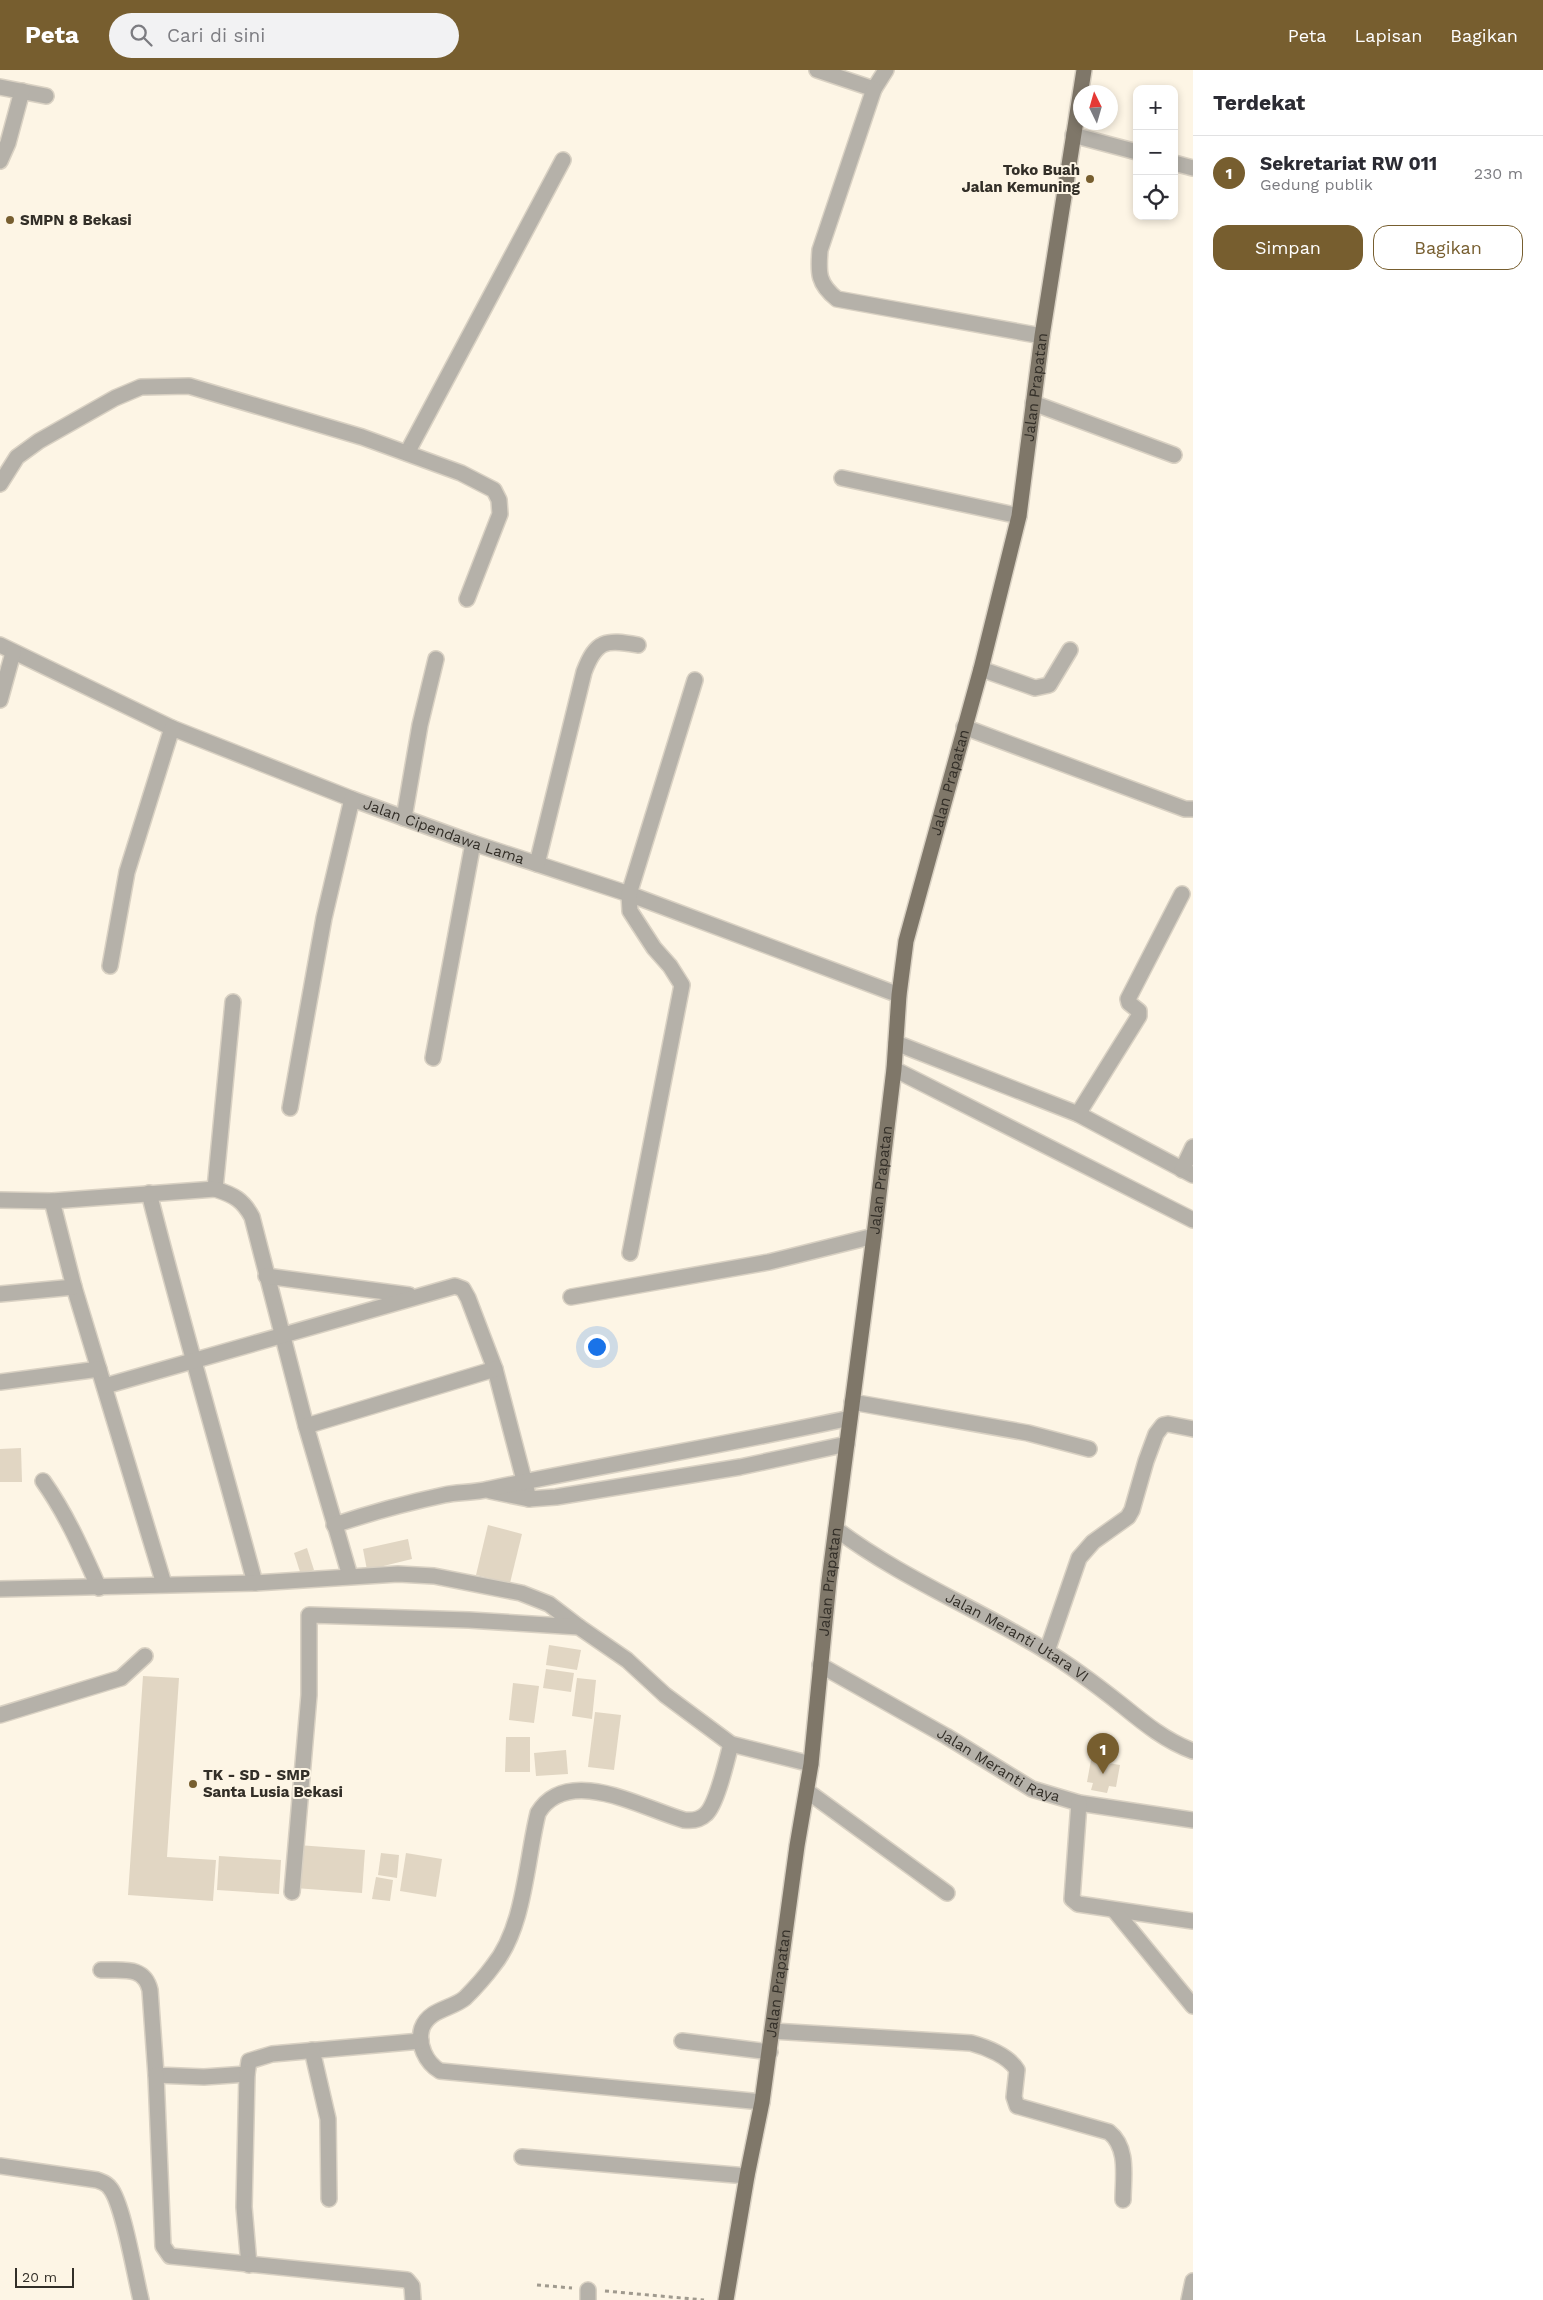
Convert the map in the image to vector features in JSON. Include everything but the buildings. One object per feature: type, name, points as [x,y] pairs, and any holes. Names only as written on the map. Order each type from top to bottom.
[{"type":"main road","name":"Jalan Prapatan","points":[[726,2300],[770,2052],[796,1855],[811,1764],[836,1529],[894,1069],[899,995],[906,940],[981,669],[1019,516],[1042,336],[1073,135],[1081,70]]},
{"type":"street","points":[[817,70],[874,90]]},
{"type":"street","points":[[886,70],[874,90],[820,250],[818,271],[825,289],[837,299],[1042,336]]},
{"type":"street","points":[[0,87],[46,96]]},
{"type":"street","points":[[0,161],[8,143],[22,91]]},
{"type":"street","points":[[1073,135],[1133,151]]},
{"type":"street","points":[[407,453],[562,160]]},
{"type":"street","points":[[1178,164],[1193,168]]},
{"type":"street","points":[[0,484],[6,472],[17,458],[39,441],[115,398],[141,387],[189,386],[362,437],[469,476],[490,487],[497,494],[500,514],[468,598]]},
{"type":"street","points":[[1033,403],[1174,455]]},
{"type":"street","points":[[842,478],[1019,516]]},
{"type":"street","points":[[537,864],[584,672],[589,659],[597,648],[606,643],[614,641],[638,645]]},
{"type":"street","points":[[0,700],[6,649]]},
{"type":"street","name":"Jalan Cipendawa Lama","points":[[6,649],[172,728],[352,799],[473,843],[629,894],[899,995]]},
{"type":"street","points":[[981,669],[1035,688],[1043,688],[1049,685],[1070,650]]},
{"type":"street","points":[[404,818],[420,725],[436,659]]},
{"type":"street","points":[[630,1252],[682,985],[670,966],[654,948],[630,911],[629,894],[695,680]]},
{"type":"street","points":[[964,727],[1193,810]]},
{"type":"street","points":[[110,966],[129,865],[172,728]]},
{"type":"street","points":[[290,1108],[320,938],[352,799]]},
{"type":"street","points":[[434,1058],[473,843]]},
{"type":"street","points":[[1078,1114],[1139,1016],[1139,1011],[1130,1004],[1128,998],[1182,894]]},
{"type":"street","points":[[215,1189],[233,1002]]},
{"type":"street","points":[[896,1042],[1078,1114],[1188,1172],[1193,1147]]},
{"type":"street","points":[[894,1069],[1193,1220]]},
{"type":"street","points":[[0,1200],[52,1201],[215,1189],[238,1197],[252,1217],[281,1335],[350,1576]]},
{"type":"street","points":[[149,1193],[171,1280],[196,1361],[255,1583]]},
{"type":"street","points":[[52,1201],[74,1286],[164,1584]]},
{"type":"street","points":[[571,1297],[769,1262],[874,1236]]},
{"type":"street","points":[[266,1276],[414,1296]]},
{"type":"street","points":[[0,1294],[74,1286]]},
{"type":"street","points":[[105,1386],[450,1286],[463,1289],[494,1369],[529,1499]]},
{"type":"street","points":[[0,1382],[99,1369]]},
{"type":"street","points":[[306,1426],[494,1369]]},
{"type":"street","points":[[852,1402],[1028,1433],[1089,1449]]},
{"type":"street","points":[[334,1525],[379,1510],[418,1500],[486,1490],[850,1418]]},
{"type":"street","points":[[1047,1651],[1080,1558],[1093,1542],[1128,1517],[1132,1510],[1146,1461],[1158,1430],[1168,1424],[1193,1429]]},
{"type":"street","points":[[486,1490],[529,1499],[556,1497],[681,1477],[847,1444]]},
{"type":"street","points":[[676,1453],[681,1477]]},
{"type":"street","points":[[43,1481],[78,1538],[100,1588]]},
{"type":"street","name":"Jalan Meranti Utara VI","points":[[836,1529],[861,1548],[908,1576],[1047,1651],[1146,1725],[1193,1751]]},
{"type":"street","points":[[0,1590],[255,1583],[398,1574],[434,1576],[499,1588],[521,1593],[549,1604],[627,1660],[665,1695],[731,1744],[811,1764]]},
{"type":"street","points":[[292,1892],[309,1694],[309,1615],[469,1620],[579,1627]]},
{"type":"street","points":[[0,1715],[121,1678],[144,1656]]},
{"type":"street","name":"Jalan Meranti Raya","points":[[820,1666],[946,1736],[1032,1789],[1079,1803],[1193,1820]]},
{"type":"street","points":[[731,1744],[709,1811],[698,1820],[684,1820],[602,1792],[582,1789],[555,1796],[543,1804],[538,1813],[515,1922],[508,1945],[494,1966],[465,1998],[429,2018],[422,2029],[421,2041],[430,2063],[440,2071],[762,2102]]},
{"type":"street","points":[[807,1791],[947,1893]]},
{"type":"street","points":[[1079,1803],[1072,1899],[1078,1904],[1193,1922]]},
{"type":"street","points":[[1115,1911],[1193,2006]]},
{"type":"street","points":[[101,1970],[138,1973],[143,1975],[148,1984],[156,2075],[163,2246],[170,2256],[407,2280],[412,2286],[413,2300]]},
{"type":"street","points":[[772,2031],[971,2043],[993,2052],[1011,2063],[1017,2070],[1014,2096],[1017,2106],[1110,2132],[1118,2138],[1122,2156],[1123,2200]]},
{"type":"street","points":[[249,2265],[244,2207],[247,2074],[249,2061],[272,2054],[421,2041]]},
{"type":"street","points":[[682,2041],[770,2052]]},
{"type":"street","points":[[312,2050],[328,2119],[329,2199]]},
{"type":"street","points":[[156,2075],[204,2077],[247,2074]]},
{"type":"street","points":[[522,2157],[747,2176]]},
{"type":"street","points":[[0,2166],[97,2180],[109,2186],[116,2199],[123,2223],[141,2300]]},
{"type":"street","points":[[1189,2300],[1193,2280]]},
{"type":"path","points":[[537,2285],[588,2295],[704,2300]]},
{"type":"place","name":"Toko Buah Jalan Kemuning","points":[[1090,179]]},
{"type":"place","name":"SMPN 8 Bekasi","points":[[10,220]]},
{"type":"place","name":"Sekretariat RW 011","points":[[1103,1774]]},
{"type":"place","name":"TK - SD - SMP Santa Lusia Bekasi","points":[[193,1784]]}]
